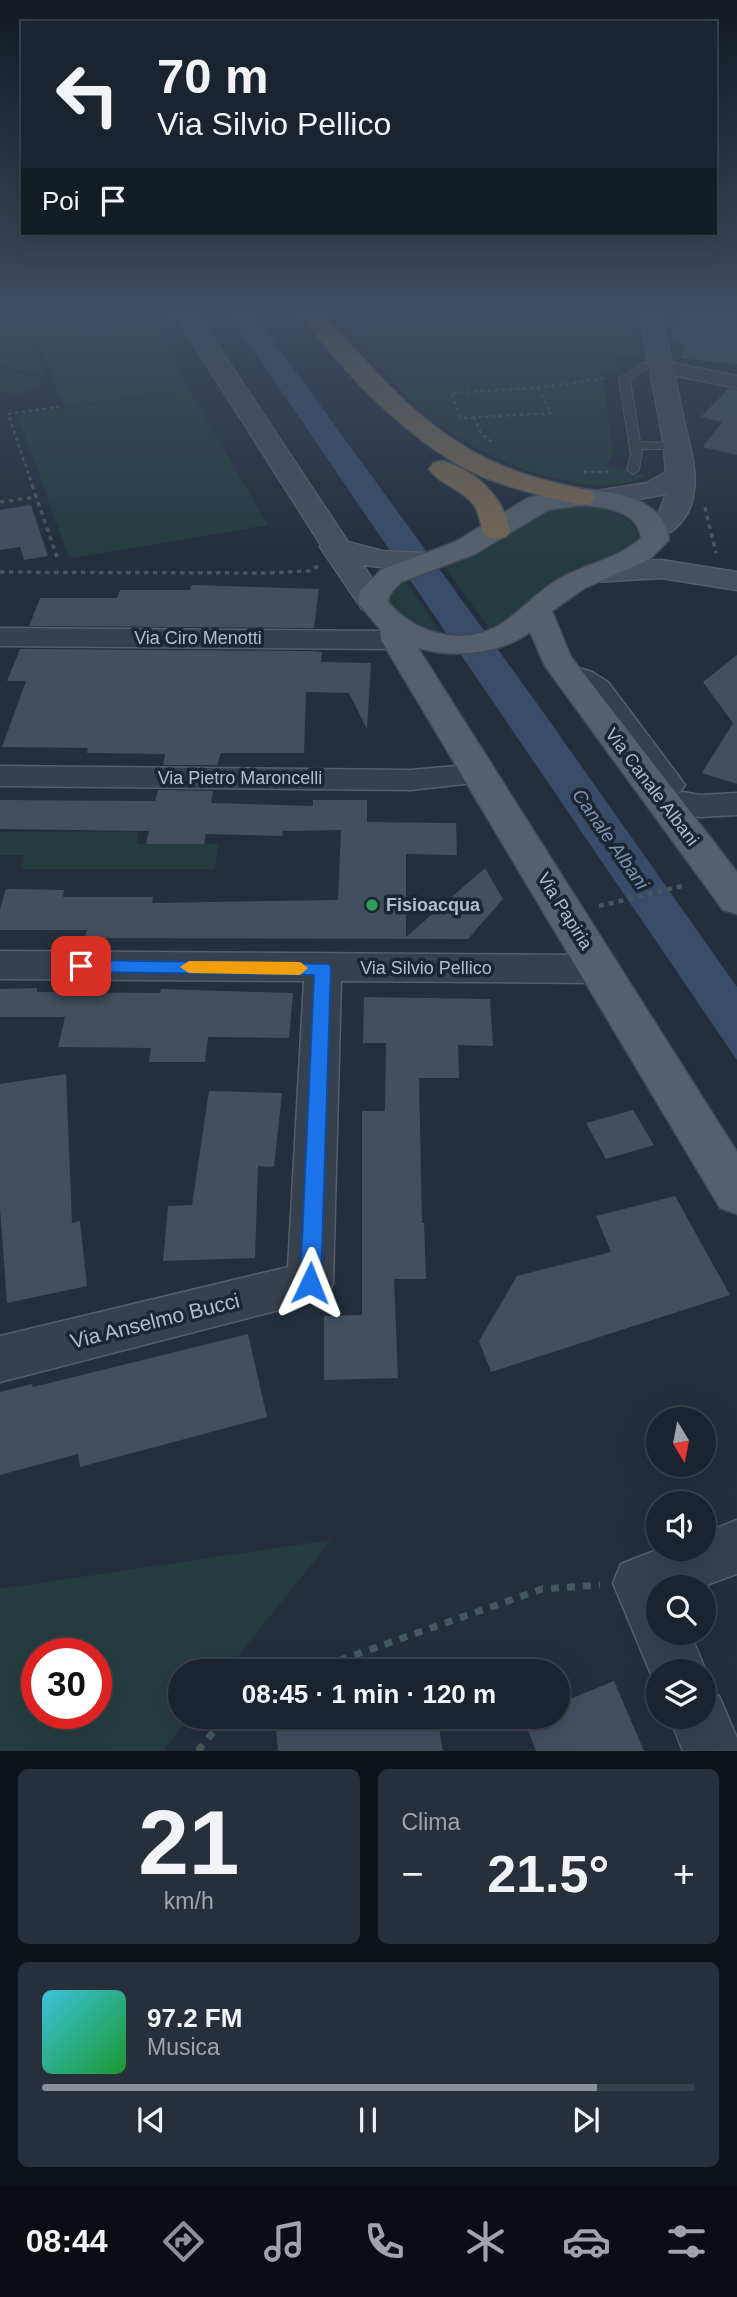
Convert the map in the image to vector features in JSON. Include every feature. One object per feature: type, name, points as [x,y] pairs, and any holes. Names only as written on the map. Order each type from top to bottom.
[{"type":"highway","points":[[358,392],[393,433],[485,499],[494,515],[496,531]]},
{"type":"highway","points":[[381,392],[395,408],[435,441],[472,463],[508,479],[593,486]]},
{"type":"main road","points":[[235,392],[373,603]]},
{"type":"main road","points":[[396,635],[455,645],[486,641],[515,629],[536,609],[573,583],[650,547],[679,503],[681,491],[677,446],[665,392]]},
{"type":"main road","points":[[373,603],[375,591],[391,576],[465,548],[496,531],[517,514],[538,504],[593,486],[654,490],[679,476]]},
{"type":"main road","points":[[593,486],[650,520],[656,535],[678,558],[725,572]]},
{"type":"main road","points":[[337,551],[362,559],[394,562],[432,560]]},
{"type":"main road","points":[[594,573],[661,569],[725,572]]},
{"type":"main road","name":"Via Papiria","points":[[373,603],[396,635],[737,1193]]},
{"type":"main road","name":"Via Canale Albani","points":[[536,609],[556,659],[737,900]]},
{"type":"street","name":"Via Ciro Menotti","points":[[0,636],[396,635]]},
{"type":"street","name":"Via Canale Albani","points":[[566,673],[582,678],[597,688],[737,874]]},
{"type":"street","name":"Via Pietro Maroncelli","points":[[0,776],[411,779],[479,774]]},
{"type":"street","points":[[683,803],[700,806],[737,804]]},
{"type":"street","name":"Via Silvio Pellico","points":[[0,965],[601,969]]},
{"type":"street","name":"Via Anselmo Bucci","points":[[0,1359],[310,1283],[323,968]]},
{"type":"street","points":[[694,1575],[737,1547]]},
{"type":"street","points":[[703,1729],[713,1751]]},
{"type":"lane","points":[[626,392],[637,455],[633,470]]},
{"type":"lane","points":[[636,445],[677,446]]},
{"type":"path","points":[[473,392],[451,393],[461,418],[551,413],[540,392]]},
{"type":"path","points":[[58,560],[8,414],[59,407]]},
{"type":"path","points":[[474,417],[481,433],[501,448]]},
{"type":"path","points":[[0,502],[36,497]]},
{"type":"path","points":[[704,504],[715,552],[725,572]]},
{"type":"path","points":[[0,572],[309,571],[337,551]]},
{"type":"path","points":[[595,906],[687,885]]},
{"type":"path","points":[[343,1659],[542,1589],[646,1604]]},
{"type":"path","points":[[198,1751],[215,1729]]},
{"type":"green space","points":[[3,392],[26,392],[18,396]]},
{"type":"green space","points":[[59,392],[177,392],[65,407]]},
{"type":"green space","points":[[190,392],[268,525],[69,559],[18,415]]},
{"type":"green space","points":[[403,392],[605,392],[613,453],[607,465],[645,476],[621,484],[593,485],[530,471],[469,444],[412,402]]},
{"type":"green space","points":[[558,506],[594,508],[619,515],[636,529],[638,541],[626,553],[533,599],[491,631],[444,566],[478,552],[510,533],[531,516]]},
{"type":"green space","points":[[404,579],[445,638],[428,635],[391,609],[392,592]]},
{"type":"green space","points":[[0,832],[138,832],[137,844],[218,844],[215,869],[21,869],[25,855],[0,855]]},
{"type":"green space","points":[[331,1540],[236,1659],[168,1659],[168,1729],[180,1729],[163,1751],[0,1751],[0,1589]]},
{"type":"water","name":"Canale Albani","points":[[282,392],[310,392],[541,709],[737,987],[737,1060]]},
{"type":"building","points":[[725,392],[737,392],[737,455],[703,447],[722,422],[701,417]]},
{"type":"building","points":[[31,505],[48,556],[24,560],[20,547],[0,550],[0,510]]},
{"type":"building","points":[[191,585],[319,589],[314,628],[29,626],[40,598],[117,598],[120,590],[190,590]]},
{"type":"building","points":[[20,649],[310,651],[322,652],[321,662],[371,663],[367,729],[349,693],[306,692],[304,753],[221,753],[217,765],[163,765],[165,754],[87,753],[88,748],[2,747],[26,681],[7,681]]},
{"type":"building","points":[[737,655],[737,784],[702,773],[733,723],[703,682]]},
{"type":"building","points":[[158,790],[213,791],[211,803],[313,806],[313,800],[367,800],[367,822],[456,823],[457,855],[406,854],[406,937],[485,868],[503,899],[468,939],[85,938],[87,930],[0,930],[0,909],[6,889],[64,890],[63,897],[153,897],[152,903],[338,900],[341,830],[283,831],[282,836],[206,834],[204,844],[146,844],[149,831],[0,829],[0,800],[155,801]]},
{"type":"building","points":[[37,988],[37,992],[160,993],[161,989],[293,993],[289,1038],[208,1037],[205,1062],[149,1062],[151,1048],[58,1047],[65,1017],[0,1017],[0,989]]},
{"type":"building","points":[[364,997],[490,999],[493,1046],[458,1045],[459,1078],[419,1078],[426,1279],[394,1279],[398,1378],[324,1380],[324,1316],[362,1315],[362,1111],[385,1111],[386,1043],[363,1043]]},
{"type":"building","points":[[66,1074],[72,1223],[80,1221],[87,1286],[7,1303],[0,1208],[0,1084]]},
{"type":"building","points":[[209,1091],[282,1093],[274,1167],[258,1166],[255,1258],[163,1261],[168,1206],[192,1205]]},
{"type":"building","points":[[633,1110],[654,1145],[606,1159],[586,1123]]},
{"type":"building","points":[[675,1196],[730,1295],[491,1372],[479,1341],[517,1276],[611,1252],[596,1216]]},
{"type":"building","points":[[248,1334],[267,1417],[80,1467],[78,1454],[0,1475],[0,1392],[32,1384],[33,1387]]},
{"type":"building","points":[[614,1681],[644,1751],[536,1751],[528,1729],[570,1729],[570,1699]]},
{"type":"building","points":[[276,1729],[439,1729],[443,1751],[278,1751]]},
{"type":"slow traffic","points":[[189,967],[300,968]]},
{"type":"place","name":"Fisioacqua","points":[[372,905]]},
{"type":"route","points":[[81,966],[323,968],[310,1283]]}]
